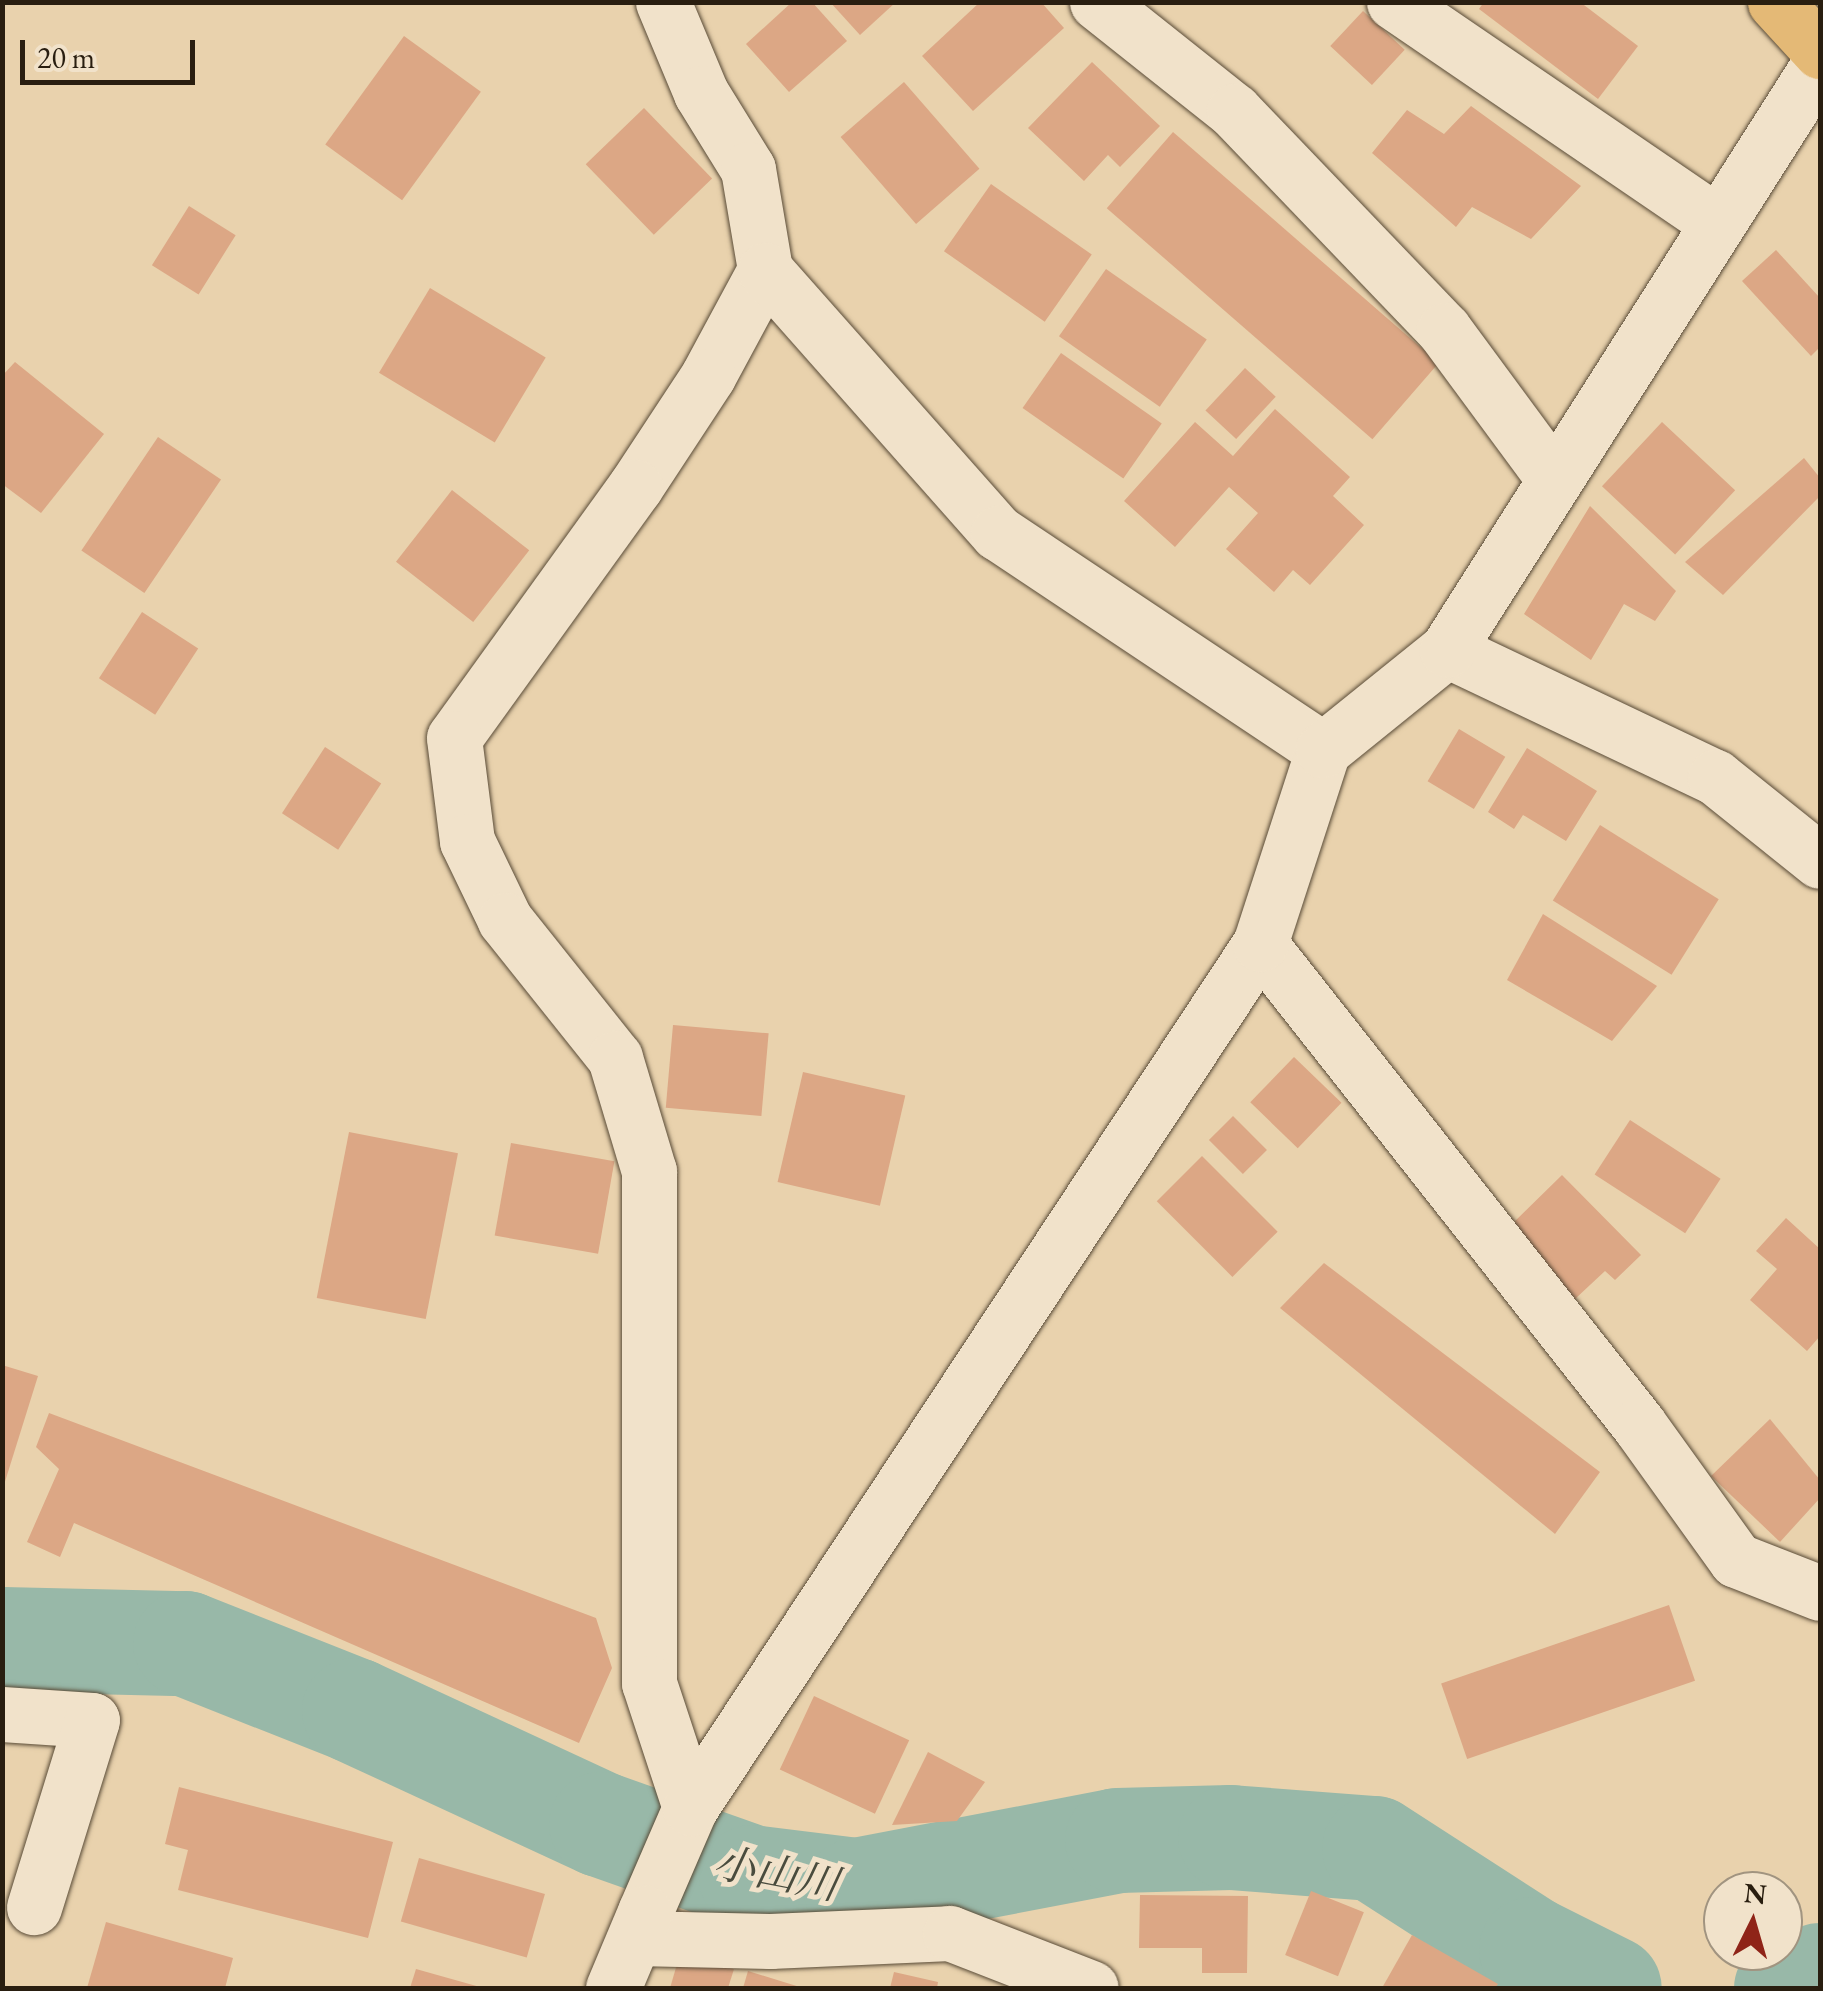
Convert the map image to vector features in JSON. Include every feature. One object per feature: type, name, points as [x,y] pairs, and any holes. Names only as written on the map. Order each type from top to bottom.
[{"type":"highway","points":[[1775,2],[1820,51]]},
{"type":"street","points":[[663,2],[701,93],[748,170],[765,270],[998,534],[1323,750]]},
{"type":"street","points":[[1097,2],[1248,124],[1444,330],[1554,479]]},
{"type":"street","points":[[1394,2],[1714,221]]},
{"type":"street","points":[[613,1988],[690,1808],[1260,944],[1323,750],[1447,650],[1714,221],[1820,62]]},
{"type":"street","points":[[690,1808],[649,1683],[649,1172],[614,1058],[505,920],[468,841],[454,738],[646,471],[708,376],[765,270]]},
{"type":"street","points":[[1447,650],[1716,778],[1820,861]]},
{"type":"street","points":[[1260,944],[1639,1425],[1736,1560],[1820,1593]]},
{"type":"street","points":[[2,1714],[92,1720],[34,1907]]},
{"type":"street","points":[[640,1925],[770,1942],[950,1933],[1091,1988]]},
{"type":"building","points":[[792,2],[812,2],[847,41],[789,92],[746,44]]},
{"type":"building","points":[[830,2],[896,2],[860,35]]},
{"type":"building","points":[[980,2],[1041,2],[1064,28],[973,111],[922,56]]},
{"type":"building","points":[[1484,2],[1580,2],[1638,46],[1598,99],[1479,9]]},
{"type":"building","points":[[1363,11],[1405,50],[1372,85],[1330,46]]},
{"type":"building","points":[[404,36],[481,92],[402,200],[325,144]]},
{"type":"building","points":[[1092,62],[1160,126],[1120,167],[1108,155],[1084,181],[1028,128]]},
{"type":"building","points":[[904,82],[979,169],[916,224],[841,137]]},
{"type":"building","points":[[1471,106],[1581,186],[1531,239],[1472,207],[1456,227],[1372,153],[1407,110],[1444,134]]},
{"type":"building","points":[[644,108],[712,178],[654,235],[586,164]]},
{"type":"building","points":[[1173,132],[1439,363],[1372,439],[1107,208]]},
{"type":"building","points":[[991,184],[1092,255],[1045,322],[944,251]]},
{"type":"building","points":[[189,206],[236,235],[199,295],[152,265]]},
{"type":"building","points":[[1776,250],[1820,298],[1820,347],[1811,356],[1742,281]]},
{"type":"building","points":[[1106,269],[1207,340],[1160,407],[1059,336]]},
{"type":"building","points":[[430,288],[546,358],[495,442],[379,373]]},
{"type":"building","points":[[1061,353],[1162,424],[1123,478],[1023,408]]},
{"type":"building","points":[[15,362],[104,434],[41,513],[2,484],[2,376]]},
{"type":"building","points":[[1245,368],[1276,397],[1236,439],[1205,410]]},
{"type":"building","points":[[1275,409],[1350,477],[1333,496],[1364,525],[1310,585],[1293,570],[1274,592],[1226,549],[1258,513],[1229,487],[1175,547],[1124,501],[1195,422],[1233,456]]},
{"type":"building","points":[[1662,422],[1735,490],[1675,555],[1602,486]]},
{"type":"building","points":[[158,437],[221,479],[144,593],[81,551]]},
{"type":"building","points":[[1804,458],[1820,478],[1820,496],[1723,595],[1685,562]]},
{"type":"building","points":[[452,490],[529,550],[473,622],[396,562]]},
{"type":"building","points":[[1590,506],[1676,591],[1655,621],[1624,604],[1591,660],[1524,614]]},
{"type":"building","points":[[142,612],[198,648],[155,715],[99,678]]},
{"type":"building","points":[[1459,729],[1505,757],[1474,809],[1428,781]]},
{"type":"building","points":[[325,747],[381,783],[338,850],[282,813]]},
{"type":"building","points":[[1527,748],[1597,791],[1566,841],[1523,815],[1514,829],[1488,812]]},
{"type":"building","points":[[1600,825],[1719,899],[1672,975],[1553,900]]},
{"type":"building","points":[[1543,914],[1657,986],[1612,1041],[1507,980]]},
{"type":"building","points":[[673,1025],[769,1033],[761,1116],[666,1108]]},
{"type":"building","points":[[1294,1057],[1341,1103],[1298,1148],[1250,1102]]},
{"type":"building","points":[[803,1072],[905,1096],[880,1206],[778,1182]]},
{"type":"building","points":[[1233,1116],[1267,1150],[1243,1174],[1209,1140]]},
{"type":"building","points":[[1630,1120],[1721,1179],[1685,1233],[1595,1175]]},
{"type":"building","points":[[349,1132],[458,1153],[426,1319],[317,1298]]},
{"type":"building","points":[[511,1143],[614,1161],[598,1254],[495,1236]]},
{"type":"building","points":[[1202,1156],[1278,1232],[1232,1277],[1157,1201]]},
{"type":"building","points":[[1562,1175],[1641,1255],[1615,1280],[1605,1271],[1575,1299],[1507,1229]]},
{"type":"building","points":[[1786,1218],[1820,1249],[1820,1336],[1807,1351],[1750,1300],[1777,1269],[1756,1251]]},
{"type":"building","points":[[1324,1263],[1600,1472],[1555,1534],[1280,1308]]},
{"type":"building","points":[[2,1365],[38,1376],[3,1488],[2,1488]]},
{"type":"building","points":[[49,1413],[596,1618],[612,1668],[579,1743],[74,1523],[60,1557],[27,1542],[59,1469],[36,1447]]},
{"type":"building","points":[[1770,1419],[1820,1480],[1820,1498],[1780,1542],[1711,1476]]},
{"type":"building","points":[[1669,1605],[1695,1681],[1467,1759],[1441,1683]]},
{"type":"building","points":[[814,1696],[909,1740],[875,1814],[780,1769]]},
{"type":"building","points":[[928,1752],[985,1782],[957,1821],[892,1825]]},
{"type":"building","points":[[179,1787],[393,1842],[368,1938],[178,1890],[188,1850],[165,1844]]},
{"type":"building","points":[[419,1858],[545,1894],[527,1958],[401,1921]]},
{"type":"building","points":[[1311,1891],[1364,1912],[1338,1976],[1285,1955]]},
{"type":"building","points":[[1140,1895],[1248,1896],[1247,1973],[1202,1973],[1202,1948],[1139,1948]]},
{"type":"building","points":[[106,1922],[233,1958],[225,1988],[87,1988]]},
{"type":"building","points":[[1412,1935],[1498,1984],[1495,1988],[1382,1988]]},
{"type":"building","points":[[680,1954],[734,1969],[728,1988],[670,1988]]},
{"type":"building","points":[[416,1969],[480,1987],[480,1988],[410,1988]]},
{"type":"building","points":[[748,1971],[803,1988],[743,1988]]},
{"type":"building","points":[[894,1972],[938,1982],[937,1988],[890,1988]]},
{"type":"waterway","name":"小山川","points":[[2,1639],[185,1643],[354,1710],[601,1824],[751,1877],[856,1890],[1117,1840],[1230,1837],[1374,1848],[1531,1949],[1609,1988]]},
{"type":"waterway","name":"小山川","points":[[1786,1988],[1820,1975]]}]
